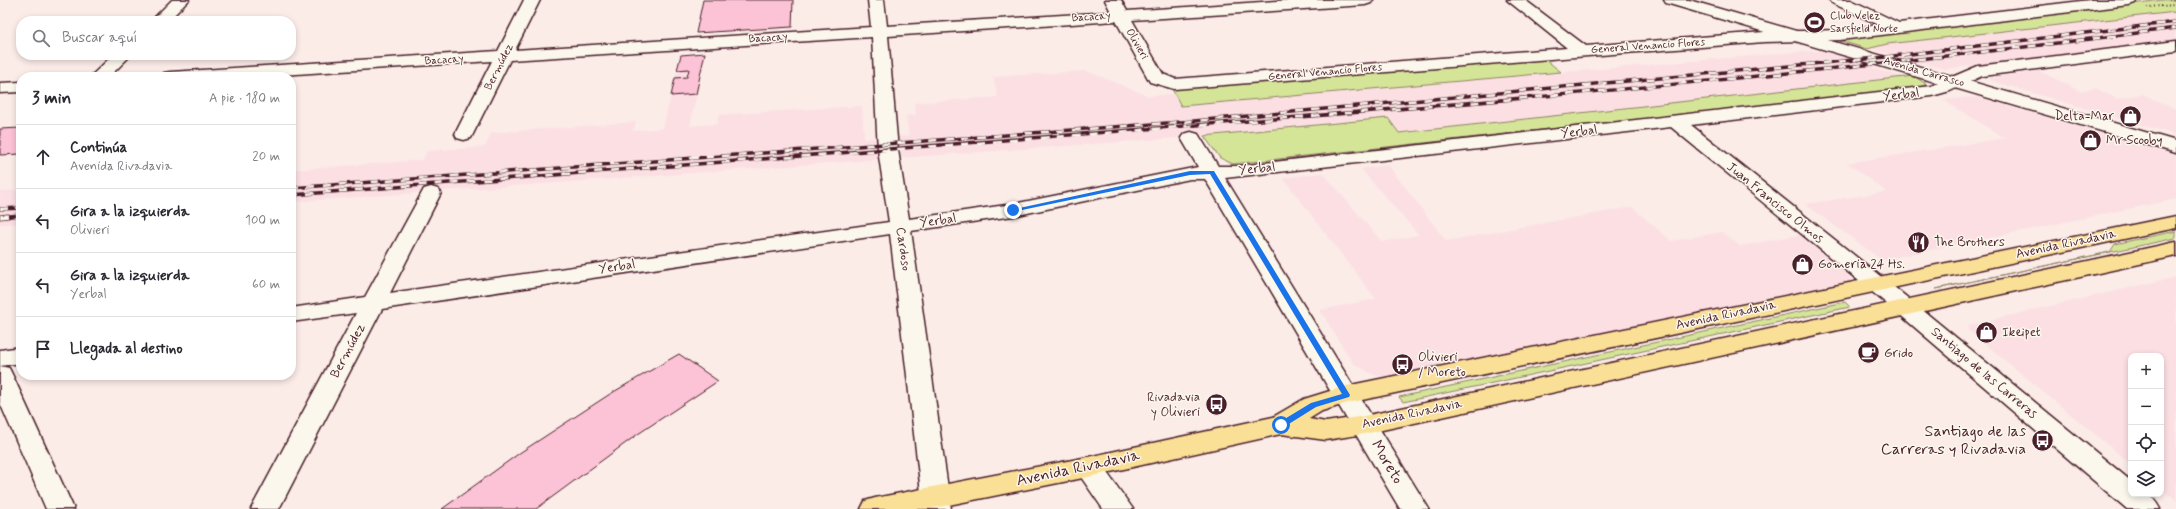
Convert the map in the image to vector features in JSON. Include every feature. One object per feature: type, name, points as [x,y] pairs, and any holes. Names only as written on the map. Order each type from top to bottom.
[{"type":"main road","name":"Avenida Rivadavia","points":[[874,509],[937,503],[1088,467],[1281,425],[1313,405],[1346,395],[2176,222]]},
{"type":"main road","name":"Avenida Rivadavia","points":[[1281,425],[1326,431],[1364,425],[2176,249]]},
{"type":"street","points":[[164,16],[181,0]]},
{"type":"street","name":"Bermúdez","points":[[464,134],[505,56],[532,0]]},
{"type":"street","name":"Cardoso","points":[[876,0],[880,31],[888,150],[900,226],[937,503]]},
{"type":"street","name":"Olivieri","points":[[1113,0],[1156,78],[1166,82]]},
{"type":"street","name":"Bacacay","points":[[250,72],[1365,0]]},
{"type":"street","points":[[1515,0],[1582,51]]},
{"type":"street","name":"Avenida Carrasco","points":[[1672,0],[1956,81],[2176,147]]},
{"type":"street","points":[[1838,0],[1897,28]]},
{"type":"street","name":"General Venancio Flores","points":[[1166,82],[1174,84],[1196,83],[1582,51],[1798,36],[1840,35],[2129,0]]},
{"type":"street","name":"Yerbal","points":[[296,314],[1013,210],[1190,173],[1238,172],[1932,91],[1947,87],[1956,81],[1978,72],[2176,46]]},
{"type":"street","points":[[104,72],[118,60]]},
{"type":"street","points":[[0,88],[16,87]]},
{"type":"street","name":"Juan Francisco Olmos","points":[[1675,121],[1876,284]]},
{"type":"street","points":[[1191,138],[1346,395]]},
{"type":"street","name":"Bermúdez","points":[[265,509],[432,193]]},
{"type":"street","name":"Santiago de las Carreras","points":[[1876,284],[2146,509]]},
{"type":"street","points":[[0,358],[16,356]]},
{"type":"street","points":[[0,374],[60,509]]},
{"type":"street","name":"Moreto","points":[[1346,395],[1415,509]]},
{"type":"street","points":[[1088,467],[1119,509]]},
{"type":"path","points":[[2170,0],[2176,1]]},
{"type":"shaded area","points":[[2176,12],[2176,40],[2020,62],[2015,60],[1945,69],[1924,63],[1872,68],[1907,78],[1399,133],[1387,118],[1204,136],[296,202],[296,170],[423,160],[427,151],[485,147],[492,133],[636,122],[633,131],[663,128],[681,55],[705,53],[690,126],[717,124],[719,115],[862,106],[864,139],[909,136],[906,116],[916,115],[914,103],[998,97],[993,77],[1086,71],[1148,96],[1174,94],[1181,106],[1797,52],[1825,51],[1849,58],[1890,54],[1871,48],[1887,44]]},
{"type":"shaded area","points":[[2039,71],[2080,91],[2095,88],[2117,99],[2142,94],[2176,109],[2176,135],[1992,81],[1988,78]]},
{"type":"shaded area","points":[[1977,97],[2176,156],[2176,199],[1882,260],[1805,204],[1887,192],[1847,163],[2005,138],[1943,100]]},
{"type":"shaded area","points":[[1388,165],[1446,241],[1632,207],[1671,241],[1722,232],[1740,246],[1799,235],[1846,272],[1851,281],[1850,285],[1395,378],[1374,375],[1353,363],[1320,310],[1376,299],[1283,178],[1323,173],[1382,242],[1419,235],[1361,169]]},
{"type":"shaded area","points":[[16,190],[16,223],[0,224],[0,191]]},
{"type":"shaded area","points":[[2176,277],[2176,501],[2164,491],[2164,353],[2128,353],[2128,462],[1968,330],[1969,325]]},
{"type":"green space","points":[[2163,0],[2176,0],[2176,12],[1887,44],[1867,49],[1838,40]]},
{"type":"green space","points":[[1545,59],[1561,72],[1181,106],[1172,89]]},
{"type":"green space","points":[[1914,76],[1926,84],[1920,88],[1233,164],[1220,158],[1204,136],[1388,118],[1399,133]]},
{"type":"green space","points":[[2176,231],[2176,238],[1936,289],[2110,252],[2115,244]]},
{"type":"green space","points":[[1845,302],[1850,307],[1403,402],[1399,397]]},
{"type":"building","points":[[703,0],[793,0],[792,27],[696,33]]},
{"type":"building","points":[[705,53],[696,94],[671,96],[675,78],[687,77],[689,69],[677,70],[681,55]]},
{"type":"building","points":[[16,128],[16,154],[0,155],[0,129]]},
{"type":"building","points":[[679,354],[718,381],[638,434],[536,509],[442,509],[521,452],[610,394]]},
{"type":"railway","points":[[296,188],[1194,121],[1877,58],[2176,22]]},
{"type":"railway","points":[[296,195],[1398,109],[1732,79],[1954,55],[2176,28]]},
{"type":"railway","points":[[0,209],[16,208]]},
{"type":"railway","points":[[8,216],[0,217],[16,215]]},
{"type":"place","name":"Club Velez Sarsfield Norte","points":[[1814,22]]},
{"type":"place","name":"Delta-Mar","points":[[2130,116]]},
{"type":"place","name":"Mr Scooby","points":[[2091,140]]},
{"type":"place","name":"The Brothers","points":[[1919,242]]},
{"type":"place","name":"Gomeria 24 Hs.","points":[[1803,264]]},
{"type":"place","name":"Ikeipet","points":[[1986,332]]},
{"type":"place","name":"Grido","points":[[1868,353]]},
{"type":"place","name":"Olivieri / Moreto","points":[[1403,364]]},
{"type":"place","name":"Rivadavia y Olivieri","points":[[1216,404]]},
{"type":"place","name":"Santiago de las Carreras y Rivadavia","points":[[2042,440]]},
{"type":"route","points":[[1013,210],[1190,173],[1212,172],[1346,395],[1313,405],[1281,425]]}]
